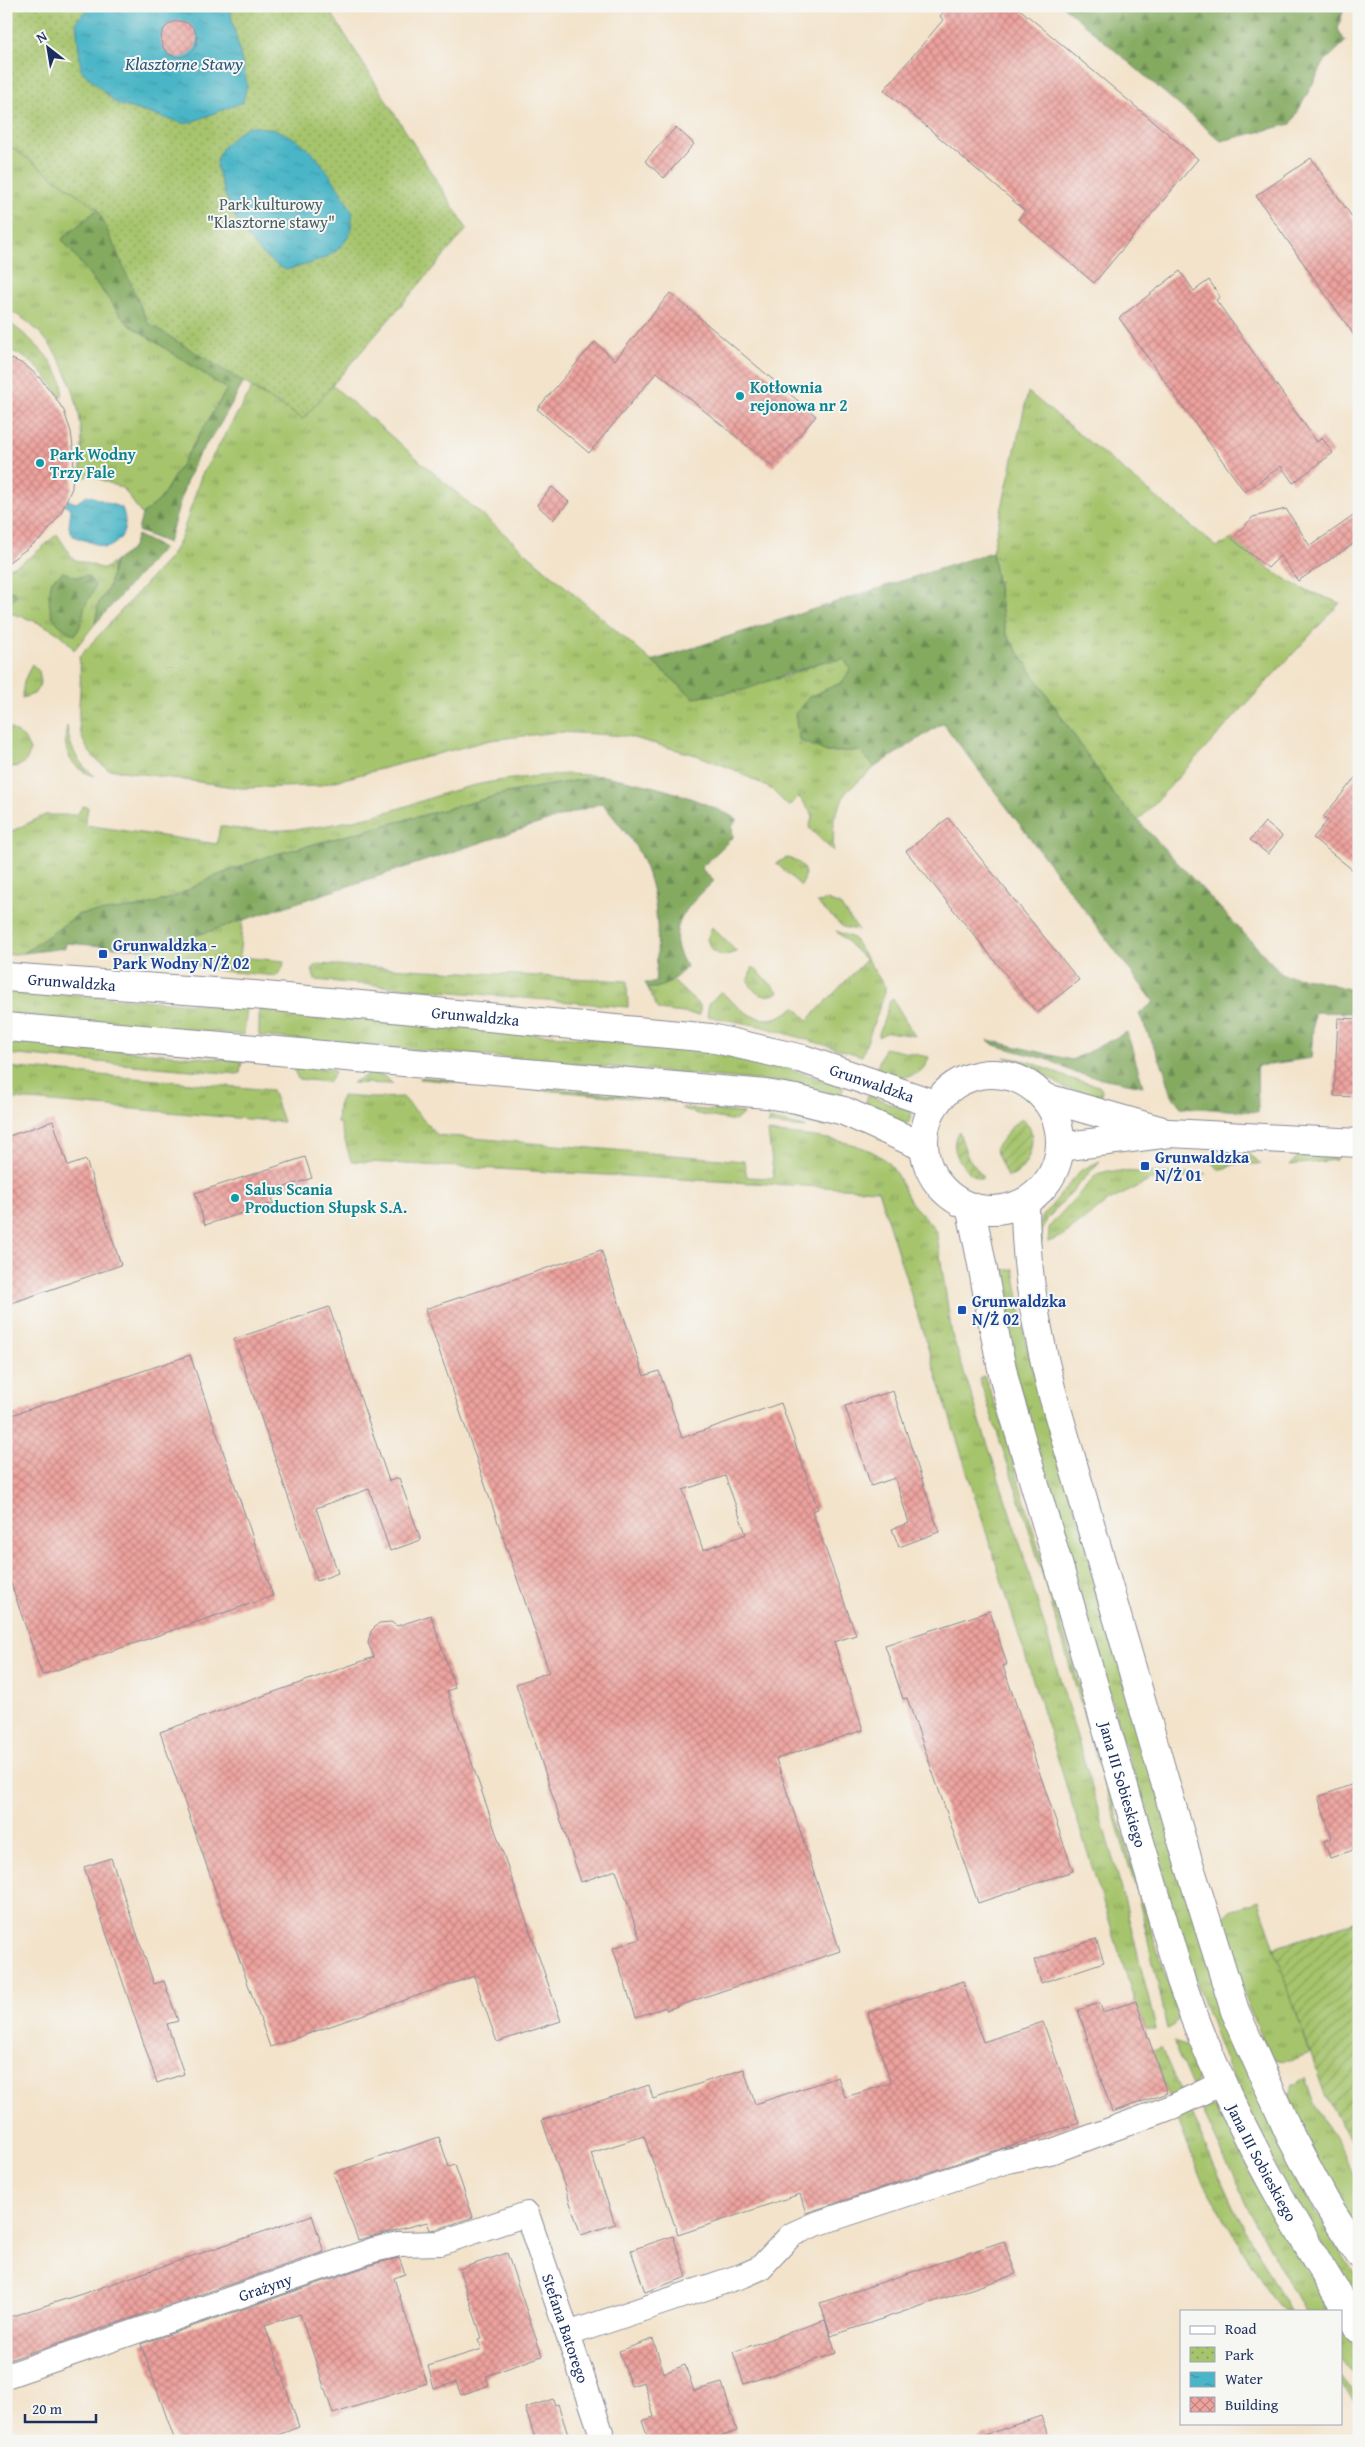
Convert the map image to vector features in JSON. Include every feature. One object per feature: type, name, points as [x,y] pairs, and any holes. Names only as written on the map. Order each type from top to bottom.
[{"type":"street","name":"Grunwaldzka","points":[[6,977],[245,994],[650,1030],[711,1038],[803,1059],[934,1104]]},
{"type":"street","points":[[6,1027],[766,1094],[836,1108],[924,1148]]},
{"type":"street","points":[[981,1074],[998,1074],[1015,1077],[1030,1085],[1043,1097],[1056,1120],[1060,1148],[1054,1169],[1042,1188],[1025,1202],[998,1209],[970,1207],[952,1198],[938,1184],[928,1167],[924,1148],[925,1125],[934,1104],[953,1086],[966,1078],[981,1074]]},
{"type":"street","points":[[1043,1097],[1170,1133]]},
{"type":"street","points":[[1060,1148],[1170,1133],[1359,1142]]},
{"type":"street","points":[[1025,1202],[1025,1248],[1032,1297],[1052,1392],[1193,1877],[1236,2011],[1263,2074],[1291,2137],[1325,2200],[1359,2254]]},
{"type":"street","name":"Jana III Sobieskiego","points":[[970,1207],[981,1251],[999,1358],[1013,1412],[1181,1981],[1222,2083],[1269,2179],[1315,2260],[1359,2329]]},
{"type":"street","points":[[568,2334],[760,2268],[791,2235],[813,2225],[1007,2161],[1050,2152],[1172,2107],[1222,2083]]},
{"type":"street","name":"Stefana Batorego","points":[[528,2214],[604,2441]]},
{"type":"street","name":"Grażyny","points":[[6,2376],[373,2250],[399,2244],[440,2243],[528,2214]]},
{"type":"green space","name":"Park kulturowy \"Klasztorne stawy\"","points":[[8,6],[327,6],[467,229],[303,419],[148,323],[98,209],[6,143]]},
{"type":"green space","points":[[1063,6],[1351,6],[1343,11],[1338,29],[1345,42],[1325,61],[1291,124],[1221,141]]},
{"type":"green space","points":[[6,143],[98,209],[62,239],[127,323],[227,389],[160,500],[142,515],[124,489],[90,475],[79,480],[82,456],[81,431],[77,406],[70,382],[59,359],[45,339],[27,322],[6,309]]},
{"type":"green space","points":[[98,209],[148,323],[244,382],[219,426],[198,456],[186,482],[168,543],[138,531],[142,515],[160,500],[227,389],[127,323],[62,239]]},
{"type":"green space","points":[[6,321],[24,334],[45,354],[60,377],[63,388],[61,398],[38,368],[24,357],[6,349]]},
{"type":"green space","points":[[332,385],[694,698],[785,677],[821,662],[844,659],[851,669],[843,682],[809,697],[827,752],[860,751],[875,767],[846,792],[834,818],[833,851],[809,828],[813,815],[799,797],[789,807],[771,789],[733,769],[696,755],[626,736],[557,732],[490,740],[317,786],[241,788],[108,769],[94,757],[85,745],[80,732],[79,657],[170,557],[181,538],[201,476],[252,388],[303,419]]},
{"type":"green space","points":[[1028,392],[1217,547],[1232,539],[1268,568],[1300,588],[1340,603],[1138,821],[1114,795],[1006,634],[992,552]]},
{"type":"green space","points":[[57,534],[73,559],[104,569],[114,562],[109,587],[99,603],[95,624],[74,650],[68,642],[53,630],[35,621],[6,612],[6,569],[27,559]]},
{"type":"green space","points":[[137,535],[163,548],[95,624],[99,603],[109,587],[114,562],[132,549]]},
{"type":"green space","points":[[992,552],[1006,634],[1114,795],[1283,975],[1316,980],[1359,992],[1359,1013],[1314,1012],[1311,1058],[1257,1066],[1258,1112],[1181,1107],[1172,1096],[1164,1069],[1139,1014],[1154,1002],[943,723],[875,767],[860,751],[827,752],[799,740],[795,714],[809,697],[843,682],[850,669],[844,659],[821,662],[744,690],[694,698],[652,661]]},
{"type":"green space","points":[[63,572],[75,577],[88,576],[95,585],[94,591],[84,608],[80,627],[75,635],[60,625],[55,619],[50,606],[49,598],[52,580]]},
{"type":"green space","points":[[6,590],[14,592],[17,596],[6,605]]},
{"type":"green space","points":[[32,664],[39,671],[41,683],[34,694],[22,698],[24,681]]},
{"type":"green space","points":[[6,725],[24,738],[30,750],[25,762],[19,766],[6,767]]},
{"type":"green space","points":[[67,726],[75,754],[89,772],[95,776],[79,769],[70,758],[66,743]]},
{"type":"green space","points":[[569,774],[603,776],[511,792],[269,856],[213,877],[172,898],[49,937],[24,953],[6,955],[6,834],[45,815],[77,815],[83,806],[88,807],[85,825],[217,844],[220,826],[241,829],[284,830],[327,825],[390,811],[479,784],[518,778]]},
{"type":"green space","points":[[603,776],[639,783],[688,797],[737,819],[732,827],[733,837],[701,868],[714,881],[694,900],[677,930],[680,954],[687,967],[660,987],[648,988],[645,983],[655,983],[657,952],[657,920],[648,874],[635,845],[602,803],[152,950],[66,943],[65,948],[24,953],[79,914],[139,907],[172,898],[213,877],[269,856],[511,792]]},
{"type":"green space","points":[[787,858],[797,861],[803,868],[805,876],[801,886],[776,863]]},
{"type":"green space","points":[[827,900],[840,905],[858,930],[843,927],[817,903]]},
{"type":"green space","points":[[243,919],[239,957],[284,961],[283,968],[276,976],[223,971],[139,954],[140,949],[152,950]]},
{"type":"green space","points":[[712,927],[737,952],[722,956],[711,950],[707,939]]},
{"type":"green space","points":[[836,931],[853,938],[885,987],[885,992],[862,1056],[760,1026],[707,1016],[709,1004],[721,991],[737,1006],[755,1017],[773,1018],[795,1007],[808,1020],[866,960]]},
{"type":"green space","points":[[316,964],[627,981],[628,1007],[315,980],[312,969]]},
{"type":"green space","points":[[753,967],[779,992],[764,995],[756,992],[748,979]]},
{"type":"green space","points":[[673,981],[700,1006],[700,1015],[658,1010],[648,988],[657,988]]},
{"type":"green space","points":[[6,990],[247,1008],[244,1035],[6,1014]]},
{"type":"green space","points":[[893,999],[915,1036],[888,1032],[878,1037],[890,1001]]},
{"type":"green space","points":[[259,1009],[706,1049],[786,1068],[844,1087],[840,1096],[776,1082],[259,1036]]},
{"type":"green space","points":[[1127,1032],[1143,1086],[1075,1073],[1049,1060],[994,1045],[988,1040],[1072,1060]]},
{"type":"green space","points":[[6,1040],[242,1061],[240,1073],[237,1074],[6,1054]]},
{"type":"green space","points":[[884,1048],[929,1057],[925,1066],[914,1075],[891,1075],[876,1071]]},
{"type":"green space","points":[[1004,1057],[1031,1062],[1068,1078],[1099,1086],[1102,1090],[1101,1096],[1064,1088],[1032,1066]]},
{"type":"green space","points":[[301,1066],[332,1069],[335,1072],[329,1082],[298,1079],[294,1070]]},
{"type":"green space","points":[[6,1067],[272,1090],[283,1122],[6,1098]]},
{"type":"green space","points":[[369,1074],[384,1076],[393,1084],[352,1083]]},
{"type":"green space","points":[[421,1077],[740,1105],[743,1108],[420,1079]]},
{"type":"green space","points":[[868,1095],[910,1111],[912,1113],[909,1122],[905,1124],[865,1105]]},
{"type":"green space","points":[[342,1096],[403,1097],[437,1135],[744,1161],[747,1177],[774,1178],[768,1132],[848,1143],[878,1155],[892,1167],[911,1202],[932,1226],[937,1235],[952,1335],[1022,1550],[1122,1890],[1156,2029],[1146,2029],[1132,1993],[878,1190],[351,1161],[340,1124],[337,1123],[338,1106]]},
{"type":"green space","points":[[681,1108],[744,1113],[735,1121],[697,1114]]},
{"type":"green space","points":[[781,1110],[833,1121],[825,1127],[773,1114]]},
{"type":"green space","points":[[770,1119],[805,1127],[805,1128],[768,1124]]},
{"type":"green space","points":[[1022,1119],[1028,1125],[1031,1133],[1030,1152],[1027,1161],[1021,1169],[1015,1175],[1007,1177],[995,1149],[1014,1124]]},
{"type":"green space","points":[[959,1131],[967,1156],[982,1176],[982,1179],[969,1172],[959,1160],[955,1145]]},
{"type":"green space","points":[[1248,1154],[1261,1164],[1235,1164],[1220,1170],[1211,1162]]},
{"type":"green space","points":[[1298,1156],[1336,1158],[1336,1160],[1290,1165]]},
{"type":"green space","points":[[1100,1161],[1047,1219],[1042,1231],[1042,1242],[1037,1243],[1038,1228],[1043,1216],[1080,1171]]},
{"type":"green space","points":[[1108,1171],[1206,1174],[1196,1177],[1151,1180],[1107,1202],[1061,1237],[1048,1242],[1049,1228],[1055,1220],[1097,1174]]},
{"type":"green space","points":[[1014,1269],[1027,1346],[1049,1430],[1306,2194],[1359,2282],[1359,2304],[1287,2188],[1227,2066],[1189,1964],[1017,1378],[997,1270]]},
{"type":"green space","points":[[984,1376],[999,1414],[1162,1966],[1179,2014],[1173,2026],[1168,2029],[1138,1896],[1026,1519],[979,1378]]},
{"type":"green space","points":[[1259,1901],[1310,2053],[1290,2060],[1269,2057],[1244,1996],[1220,1921],[1230,1910]]},
{"type":"green space","points":[[1359,1920],[1359,2155],[1326,2098],[1274,1948]]},
{"type":"green space","points":[[1173,2042],[1192,2048],[1198,2063],[1199,2073],[1193,2088]]},
{"type":"green space","points":[[1161,2047],[1181,2093],[1170,2101],[1152,2050]]},
{"type":"green space","points":[[1305,2078],[1313,2102],[1359,2182],[1359,2233],[1310,2146],[1288,2098],[1293,2085]]},
{"type":"green space","points":[[1199,2103],[1219,2110],[1257,2187],[1331,2310],[1304,2310],[1250,2213]]},
{"type":"green space","points":[[1188,2107],[1237,2215],[1289,2310],[1283,2310],[1266,2289],[1200,2177],[1175,2112]]},
{"type":"green space","points":[[1342,2326],[1359,2352],[1359,2381],[1342,2359]]},
{"type":"green space","points":[[1342,2378],[1359,2400],[1359,2406],[1342,2385]]},
{"type":"water","name":"Klasztorne Stawy","points":[[91,6],[229,6],[247,84],[243,102],[186,124],[117,104],[81,70],[76,21]]},
{"type":"water","points":[[248,126],[268,128],[292,137],[323,165],[339,189],[353,213],[351,229],[343,244],[329,256],[286,270],[262,254],[244,232],[224,192],[217,169],[217,161],[219,154],[226,144]]},
{"type":"water","points":[[88,495],[122,508],[125,527],[121,537],[117,542],[106,548],[73,536],[69,527],[71,508],[65,506],[68,500],[76,503]]},
{"type":"building","points":[[948,6],[1016,6],[1198,159],[1094,283],[1018,219],[1025,211],[884,90],[943,20],[940,16]]},
{"type":"building","points":[[179,21],[191,27],[197,39],[191,51],[179,57],[167,51],[161,39],[167,27]]},
{"type":"building","points":[[676,127],[694,144],[664,178],[645,161]]},
{"type":"building","points":[[1311,158],[1359,227],[1359,342],[1256,196]]},
{"type":"building","points":[[1180,271],[1194,291],[1209,280],[1220,297],[1216,300],[1317,442],[1322,438],[1333,453],[1293,483],[1281,466],[1245,492],[1119,318]]},
{"type":"building","name":"Kotłownia rejonowa nr 2","points":[[670,293],[816,416],[773,467],[657,372],[589,453],[537,409],[595,342],[615,360]]},
{"type":"building","name":"Park Wodny Trzy Fale","points":[[6,356],[25,365],[39,377],[53,394],[64,411],[71,432],[74,454],[72,488],[61,513],[43,537],[6,564]]},
{"type":"building","points":[[552,487],[569,502],[553,520],[537,505]]},
{"type":"building","points":[[1286,509],[1310,546],[1359,512],[1359,540],[1298,581],[1280,556],[1268,568],[1232,539],[1253,517]]},
{"type":"building","points":[[1359,773],[1359,875],[1313,838],[1328,820],[1323,817]]},
{"type":"building","points":[[948,818],[1079,980],[1037,1013],[906,851]]},
{"type":"building","points":[[1265,822],[1282,836],[1268,854],[1250,840]]},
{"type":"building","points":[[1338,1018],[1359,1019],[1359,1097],[1334,1096]]},
{"type":"building","points":[[53,1121],[68,1166],[86,1160],[121,1265],[6,1305],[6,1137]]},
{"type":"building","name":"Salus Scania Production Słupsk S.A.","points":[[305,1157],[312,1178],[270,1192],[274,1203],[205,1225],[195,1193]]},
{"type":"building","points":[[601,1250],[644,1376],[659,1371],[682,1438],[781,1403],[818,1509],[812,1511],[856,1635],[834,1642],[863,1730],[776,1759],[840,1951],[666,2010],[666,2007],[636,2017],[613,1948],[640,1939],[616,1870],[581,1882],[516,1684],[549,1672],[425,1309]],"holes":[[[725,1476],[746,1534],[703,1550],[683,1490]]]},
{"type":"building","points":[[329,1307],[389,1481],[399,1478],[421,1540],[390,1551],[369,1489],[316,1508],[338,1573],[317,1581],[234,1339]]},
{"type":"building","points":[[190,1355],[273,1596],[42,1675],[6,1569],[6,1417]]},
{"type":"building","points":[[893,1391],[939,1532],[899,1547],[892,1529],[909,1523],[895,1478],[871,1486],[845,1406]]},
{"type":"building","points":[[990,1611],[1007,1664],[1003,1666],[1073,1871],[978,1903],[907,1698],[903,1699],[885,1645]]},
{"type":"building","points":[[431,1615],[455,1688],[447,1691],[561,2021],[497,2042],[474,1976],[270,2047],[160,1732],[374,1657],[368,1643],[371,1631],[379,1623],[391,1622],[397,1626]]},
{"type":"building","points":[[1359,1782],[1359,1848],[1330,1858],[1324,1841],[1332,1838],[1318,1797]]},
{"type":"building","points":[[111,1858],[154,1984],[164,1981],[178,2021],[167,2024],[184,2074],[157,2083],[84,1867]]},
{"type":"building","points":[[1096,1939],[1104,1962],[1041,1983],[1034,1960]]},
{"type":"building","points":[[963,1981],[983,2042],[1043,2022],[1079,2123],[806,2213],[800,2194],[678,2235],[644,2136],[591,2153],[615,2224],[581,2235],[542,2120],[649,2085],[653,2099],[744,2069],[755,2104],[838,2077],[845,2097],[891,2083],[868,2013]]},
{"type":"building","points":[[1136,2001],[1167,2093],[1112,2112],[1078,2010],[1100,2003],[1103,2012]]},
{"type":"building","points":[[439,2137],[449,2167],[455,2165],[473,2217],[438,2229],[430,2230],[427,2222],[358,2240],[333,2173]]},
{"type":"building","points":[[312,2215],[324,2252],[6,2361],[6,2318],[88,2292]]},
{"type":"building","points":[[673,2236],[687,2277],[645,2292],[631,2250]]},
{"type":"building","points":[[1004,2241],[1016,2274],[831,2336],[820,2303]]},
{"type":"building","points":[[507,2253],[542,2356],[486,2376],[489,2385],[461,2395],[456,2382],[434,2389],[428,2366],[482,2349],[478,2339],[482,2338],[459,2269]]},
{"type":"building","points":[[399,2258],[405,2274],[394,2278],[427,2383],[333,2414],[300,2314],[265,2325],[299,2427],[262,2441],[175,2441],[141,2344],[377,2263]]},
{"type":"building","points":[[825,2320],[836,2353],[744,2384],[733,2352]]},
{"type":"building","points":[[653,2339],[664,2373],[685,2365],[694,2391],[722,2383],[737,2431],[707,2441],[649,2441],[642,2421],[654,2417],[644,2382],[631,2386],[619,2351]]},
{"type":"building","points":[[553,2399],[555,2405],[558,2404],[570,2441],[536,2441],[525,2408]]},
{"type":"building","points":[[1041,2416],[1050,2441],[979,2441],[979,2437]]},
{"type":"place","name":"Kotłownia rejonowa nr 2","points":[[740,396]]},
{"type":"place","name":"Park Wodny Trzy Fale","points":[[40,463]]},
{"type":"place","name":"Grunwaldzka - Park Wodny N/Ż 02","points":[[103,954]]},
{"type":"place","name":"Grunwaldzka N/Ż 01","points":[[1145,1166]]},
{"type":"place","name":"Salus Scania Production Słupsk S.A.","points":[[235,1198]]},
{"type":"place","name":"Grunwaldzka N/Ż 02","points":[[962,1310]]}]
